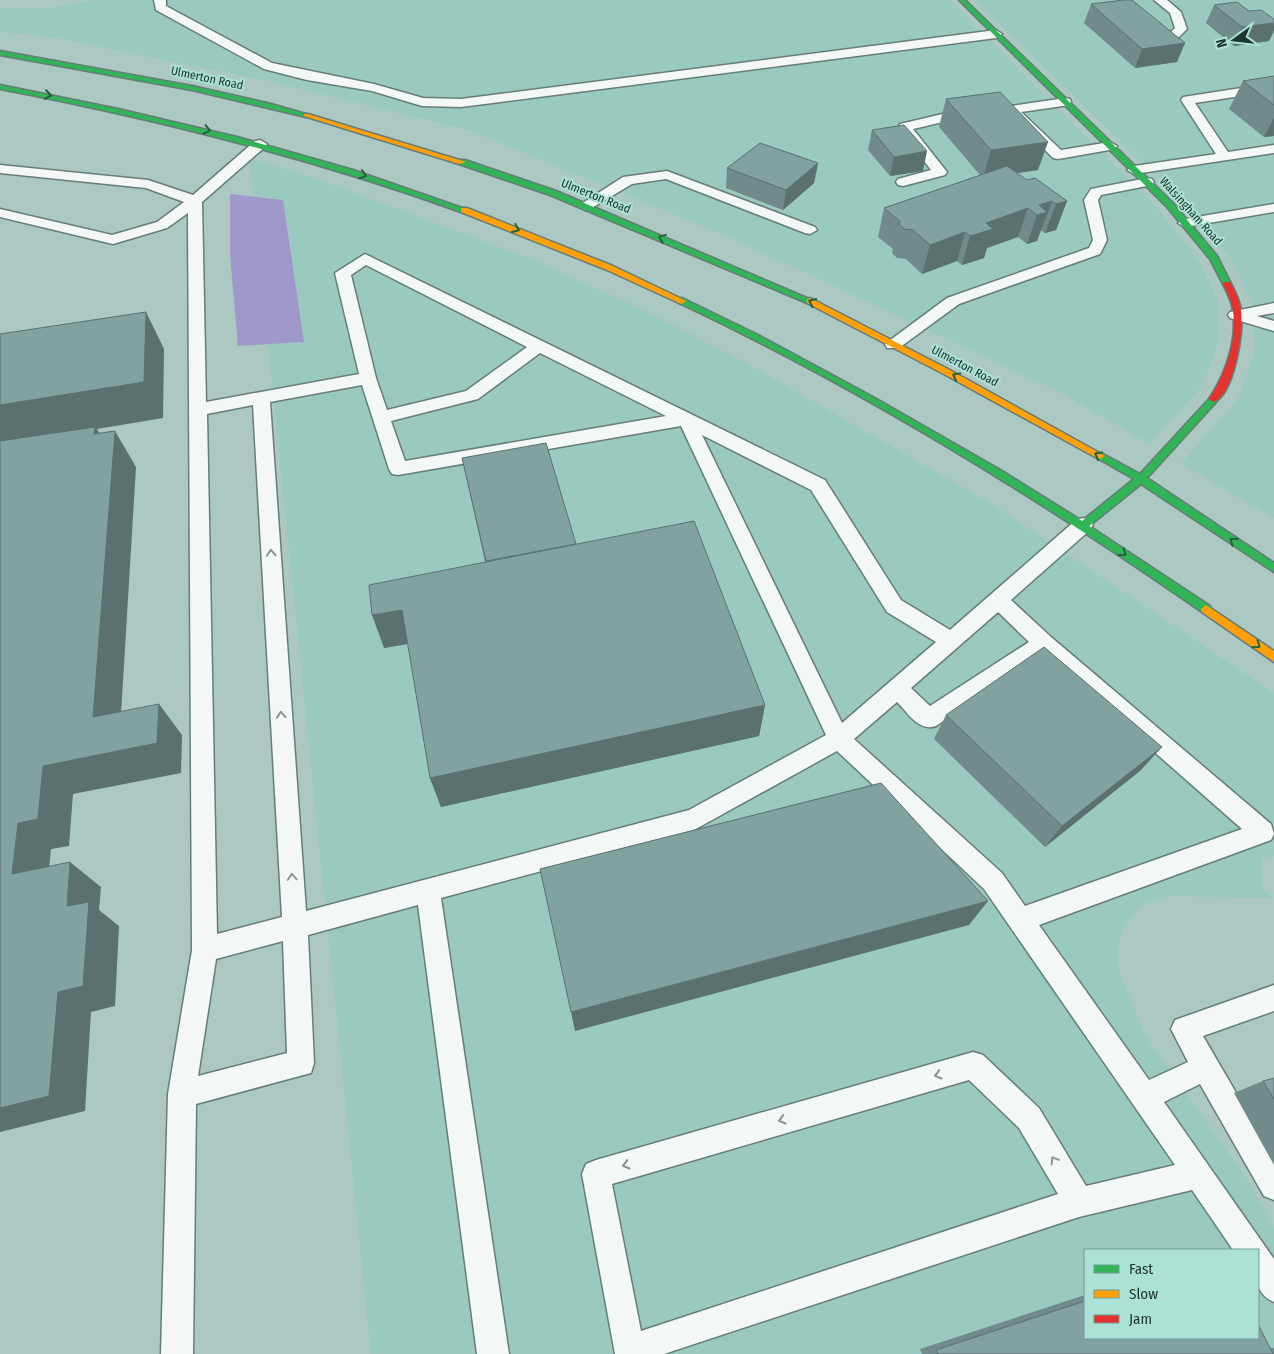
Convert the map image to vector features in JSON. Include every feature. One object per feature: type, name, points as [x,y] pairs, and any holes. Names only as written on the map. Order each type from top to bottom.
[{"type":"main road","name":"Walsingham Road","points":[[962,0],[1185,223],[1214,258],[1236,302],[1237,347],[1221,392],[1141,479],[1083,525]]},
{"type":"main road","name":"Ulmerton Road","points":[[0,53],[131,76],[267,104],[411,145],[553,193],[810,301],[1141,479]]},
{"type":"main road","points":[[0,87],[74,99],[260,144],[361,174],[506,225],[694,306],[875,400],[1083,525],[1274,657]]},
{"type":"main road","points":[[1141,479],[1274,568]]},
{"type":"lane","points":[[160,0],[160,8],[268,66],[307,76],[374,88],[422,102],[461,103],[996,34]]},
{"type":"lane","points":[[1160,0],[1176,12],[1181,29],[1174,35],[1160,38]]},
{"type":"lane","points":[[1224,156],[1187,100],[1274,87]]},
{"type":"lane","points":[[903,182],[940,172],[905,127],[966,113],[1011,110],[1065,102]]},
{"type":"lane","points":[[1011,110],[1058,155],[1110,146]]},
{"type":"lane","points":[[0,213],[113,240],[162,225],[195,201],[260,144]]},
{"type":"lane","points":[[1134,170],[1274,149]]},
{"type":"lane","points":[[0,169],[148,184],[195,201]]},
{"type":"lane","points":[[585,206],[628,180],[667,175],[810,230]]},
{"type":"lane","points":[[893,344],[953,301],[1095,251],[1100,240],[1091,200],[1096,192],[1146,182]]},
{"type":"lane","points":[[177,1354],[182,1094],[205,950],[195,201]]},
{"type":"lane","points":[[1185,223],[1274,208]]},
{"type":"lane","points":[[686,419],[398,468],[368,378],[343,273],[365,259],[539,346],[686,419],[818,485],[894,606],[950,640]]},
{"type":"lane","points":[[1236,315],[1274,308]]},
{"type":"lane","points":[[1236,315],[1274,326]]},
{"type":"lane","points":[[381,418],[472,395],[539,346]]},
{"type":"lane","points":[[197,410],[368,378]]},
{"type":"lane","points":[[182,1094],[301,1064],[295,926],[261,398]]},
{"type":"lane","points":[[686,419],[839,739],[993,882],[1249,1249]]},
{"type":"lane","points":[[205,950],[694,819],[839,739],[1083,525]]},
{"type":"lane","points":[[998,600],[1044,643],[1263,832],[1020,920]]},
{"type":"lane","points":[[897,688],[928,719],[1044,643]]},
{"type":"lane","points":[[428,890],[493,1354]]},
{"type":"lane","points":[[1274,998],[1184,1029],[1274,1186]]},
{"type":"lane","points":[[1079,1202],[1030,1118],[973,1065],[596,1174],[629,1350],[1079,1202],[1197,1174]]},
{"type":"lane","points":[[1144,1097],[1206,1067]]},
{"type":"lane","points":[[1259,1262],[1274,1287]]},
{"type":"shaded area","points":[[92,0],[949,0],[1156,207],[1198,259],[1218,301],[1218,343],[1202,386],[1149,444],[1060,392],[727,236],[471,131],[269,81],[56,38],[0,32],[0,8],[51,8]]},
{"type":"shaded area","points":[[975,0],[1274,0],[1274,518],[1181,464],[1238,399],[1255,351],[1253,305],[1232,260],[1184,203]]},
{"type":"shaded area","points":[[249,158],[314,178],[529,258],[639,308],[748,364],[992,504],[1274,693],[1274,856],[1262,859],[1263,891],[1274,898],[1168,896],[1149,902],[1137,910],[1122,932],[1118,950],[1119,971],[1145,1035],[1247,1179],[1274,1227],[1274,1354],[371,1354],[268,344],[304,342],[283,200],[253,196]]},
{"type":"shaded area","points":[[230,194],[283,200],[304,342],[238,346],[230,254]]},
{"type":"building","points":[[1132,0],[1185,43],[1142,49],[1091,4]]},
{"type":"building","points":[[1237,2],[1249,11],[1261,10],[1274,19],[1274,23],[1242,27],[1214,5]]},
{"type":"building","points":[[1274,76],[1274,105],[1243,81]]},
{"type":"building","points":[[1000,92],[1048,142],[991,150],[946,99]]},
{"type":"building","points":[[904,125],[927,151],[894,157],[872,130]]},
{"type":"building","points":[[760,143],[818,163],[786,190],[727,168]]},
{"type":"building","points":[[1007,166],[1027,180],[1035,178],[1067,201],[1056,204],[1052,201],[1039,205],[1047,212],[1037,215],[1028,208],[986,223],[993,229],[970,236],[965,232],[930,245],[913,230],[904,229],[899,224],[900,221],[884,208]]},
{"type":"building","points":[[146,312],[144,382],[0,405],[0,334]]},
{"type":"building","points":[[95,427],[94,434],[115,431],[93,717],[159,704],[157,743],[43,766],[38,819],[18,823],[12,874],[70,862],[67,906],[89,902],[83,986],[58,992],[49,1096],[0,1108],[0,441]]},
{"type":"building","points":[[546,443],[576,544],[486,561],[462,458]]},
{"type":"building","points":[[694,521],[765,705],[430,778],[402,610],[372,615],[369,585]]},
{"type":"building","points":[[1044,647],[1162,747],[1062,826],[946,715]]},
{"type":"building","points":[[881,783],[988,901],[571,1012],[540,869]]},
{"type":"building","points":[[1274,1078],[1274,1099],[1263,1081]]},
{"type":"building","points":[[1084,1301],[1084,1339],[1259,1339],[1259,1326],[1273,1354],[938,1354],[936,1350]]},
{"type":"traffic: fast","points":[[962,0],[1170,205],[1214,258],[1227,284]]},
{"type":"traffic: fast","points":[[0,53],[192,88],[306,115]]},
{"type":"traffic: fast","points":[[0,87],[59,98],[235,138],[350,171],[464,210]]},
{"type":"traffic: fast","points":[[462,162],[553,193],[810,301]]},
{"type":"traffic: fast","points":[[682,301],[800,361],[956,448],[1082,526],[1206,609]]},
{"type":"traffic: fast","points":[[1083,525],[1141,479],[1214,399]]},
{"type":"traffic: fast","points":[[1100,456],[1141,479],[1274,568]]},
{"type":"traffic: slow","points":[[306,115],[462,162]]},
{"type":"traffic: slow","points":[[464,210],[610,268],[682,301]]},
{"type":"traffic: slow","points":[[810,301],[945,371],[1100,456]]},
{"type":"traffic: slow","points":[[1206,609],[1274,657]]},
{"type":"traffic: jam","points":[[1214,399],[1226,380],[1237,338],[1237,312],[1234,299],[1227,284]]}]
